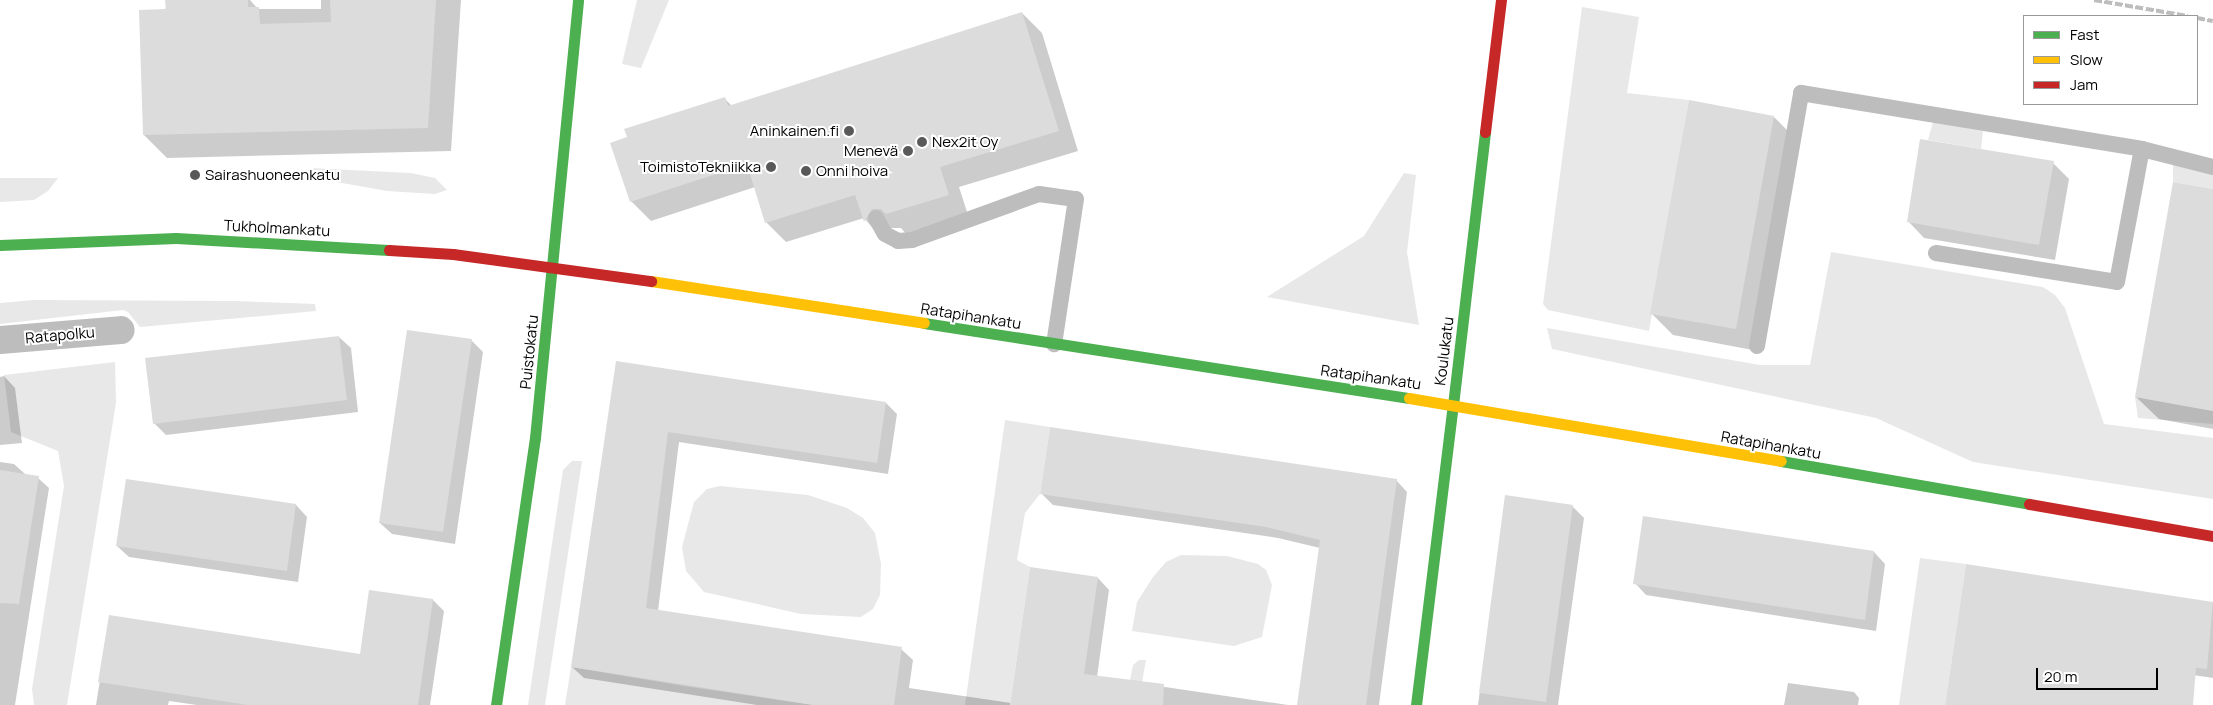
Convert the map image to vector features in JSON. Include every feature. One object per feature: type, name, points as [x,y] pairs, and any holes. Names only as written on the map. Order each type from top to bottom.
[{"type":"main road","name":"Puistokatu","points":[[496,705],[535,438],[578,0]]},
{"type":"main road","name":"Koulukatu","points":[[1416,705],[1501,0]]},
{"type":"main road","name":"Tukholmankatu","points":[[0,245],[176,238],[446,253],[552,266]]},
{"type":"main road","name":"Ratapihankatu","points":[[552,266],[1453,405],[2213,536]]},
{"type":"street","name":"Ratapolku","points":[[0,340],[120,330]]},
{"type":"lane","points":[[1757,346],[1801,93],[2142,149],[2213,167]]},
{"type":"lane","points":[[1936,253],[2117,282],[2142,149]]},
{"type":"lane","points":[[876,218],[885,234],[898,241],[912,240],[1039,194],[1076,199],[1054,344]]},
{"type":"shaded area","points":[[637,0],[669,0],[641,68],[622,64]]},
{"type":"shaded area","points":[[1582,7],[1639,17],[1627,93],[1689,100],[1649,331],[1548,310],[1543,304]]},
{"type":"shaded area","points":[[1933,122],[1983,131],[1981,149],[1928,140]]},
{"type":"shaded area","points":[[2173,162],[2213,173],[2213,189],[2173,182]]},
{"type":"shaded area","points":[[309,168],[411,173],[435,178],[447,190],[435,194],[387,191],[308,177]]},
{"type":"shaded area","points":[[1404,173],[1416,175],[1407,252],[1419,325],[1267,297],[1364,236]]},
{"type":"shaded area","points":[[0,178],[58,178],[48,191],[34,200],[0,202]]},
{"type":"shaded area","points":[[1831,252],[2043,287],[2055,295],[2065,308],[2104,424],[2213,438],[2213,499],[1973,462],[1876,418],[1552,349],[1547,328],[1760,365],[1810,365]]},
{"type":"shaded area","points":[[34,300],[234,301],[315,304],[316,311],[140,327],[128,312],[123,310],[0,324],[0,303]]},
{"type":"shaded area","points":[[115,362],[116,403],[67,705],[34,705],[32,689],[64,486],[58,451],[11,432],[4,375]]},
{"type":"shaded area","points":[[2135,397],[2213,411],[2213,424],[2138,418]]},
{"type":"shaded area","points":[[1005,420],[1050,427],[1040,494],[1025,513],[1017,560],[1030,567],[1010,705],[965,705]]},
{"type":"shaded area","points":[[572,461],[582,461],[545,705],[528,705],[563,470]]},
{"type":"shaded area","points":[[720,486],[808,495],[847,508],[863,518],[875,533],[881,564],[880,595],[873,609],[861,617],[801,614],[704,592],[686,571],[682,547],[694,502],[707,489]]},
{"type":"shaded area","points":[[1181,555],[1227,556],[1258,564],[1266,570],[1272,585],[1262,637],[1234,646],[1132,631],[1137,602],[1153,577],[1166,562]]},
{"type":"shaded area","points":[[1920,558],[1966,564],[1945,705],[1899,705]]},
{"type":"shaded area","points":[[1139,660],[1146,660],[1138,705],[1125,705],[1133,665]]},
{"type":"shaded area","points":[[571,667],[684,686],[813,705],[565,705]]},
{"type":"building","points":[[165,0],[248,0],[248,7],[259,7],[260,24],[331,22],[330,0],[436,0],[428,128],[143,135],[139,10],[166,9]]},
{"type":"building","points":[[1022,12],[1059,131],[940,167],[949,195],[886,214],[881,209],[872,209],[864,222],[855,195],[765,223],[747,164],[630,202],[610,143],[627,137],[624,129],[725,97],[728,106]]},
{"type":"building","points":[[1689,100],[1774,116],[1736,329],[1650,314]]},
{"type":"building","points":[[1920,139],[2054,161],[2039,245],[1907,222]]},
{"type":"building","points":[[2173,182],[2213,189],[2213,411],[2135,397]]},
{"type":"building","points":[[407,330],[472,339],[443,532],[379,523]]},
{"type":"building","points":[[339,336],[347,400],[153,424],[145,358]]},
{"type":"building","points":[[616,361],[886,402],[877,463],[668,432],[646,608],[902,647],[894,705],[813,705],[571,667]]},
{"type":"building","points":[[1050,427],[1397,479],[1366,705],[1297,705],[1320,540],[1266,527],[1040,494]]},
{"type":"building","points":[[0,470],[39,476],[19,604],[0,603]]},
{"type":"building","points":[[126,479],[296,504],[287,571],[116,546]]},
{"type":"building","points":[[1505,495],[1573,505],[1546,702],[1479,693]]},
{"type":"building","points":[[1643,516],[1874,551],[1865,620],[1633,584]]},
{"type":"building","points":[[1966,564],[2213,602],[2207,669],[2196,668],[2193,705],[1945,705]]},
{"type":"building","points":[[1030,567],[1098,577],[1084,674],[1164,684],[1163,705],[1010,705]]},
{"type":"building","points":[[369,590],[433,599],[418,705],[248,705],[98,682],[109,615],[360,654]]},
{"type":"railway","points":[[2094,0],[2182,15]]},
{"type":"railway","points":[[2198,18],[2213,21]]},
{"type":"traffic: fast","points":[[552,266],[578,0]]},
{"type":"traffic: fast","points":[[1453,405],[1485,132]]},
{"type":"traffic: fast","points":[[0,245],[176,238],[389,250]]},
{"type":"traffic: fast","points":[[496,705],[535,438],[552,266]]},
{"type":"traffic: fast","points":[[924,323],[1409,398]]},
{"type":"traffic: fast","points":[[1416,705],[1453,405]]},
{"type":"traffic: fast","points":[[1781,461],[2029,504]]},
{"type":"traffic: slow","points":[[651,281],[924,323]]},
{"type":"traffic: slow","points":[[1409,398],[1781,461]]},
{"type":"traffic: jam","points":[[1485,132],[1501,0]]},
{"type":"traffic: jam","points":[[389,250],[453,254],[651,281]]},
{"type":"traffic: jam","points":[[2029,504],[2213,536]]},
{"type":"place","name":"Aninkainen.fi","points":[[849,131]]},
{"type":"place","name":"Nex2it Oy","points":[[922,142]]},
{"type":"place","name":"Menevä","points":[[908,151]]},
{"type":"place","name":"ToimistoTekniikka","points":[[771,167]]},
{"type":"place","name":"Onni hoiva","points":[[806,171]]},
{"type":"place","name":"Sairashuoneenkatu","points":[[195,175]]}]
